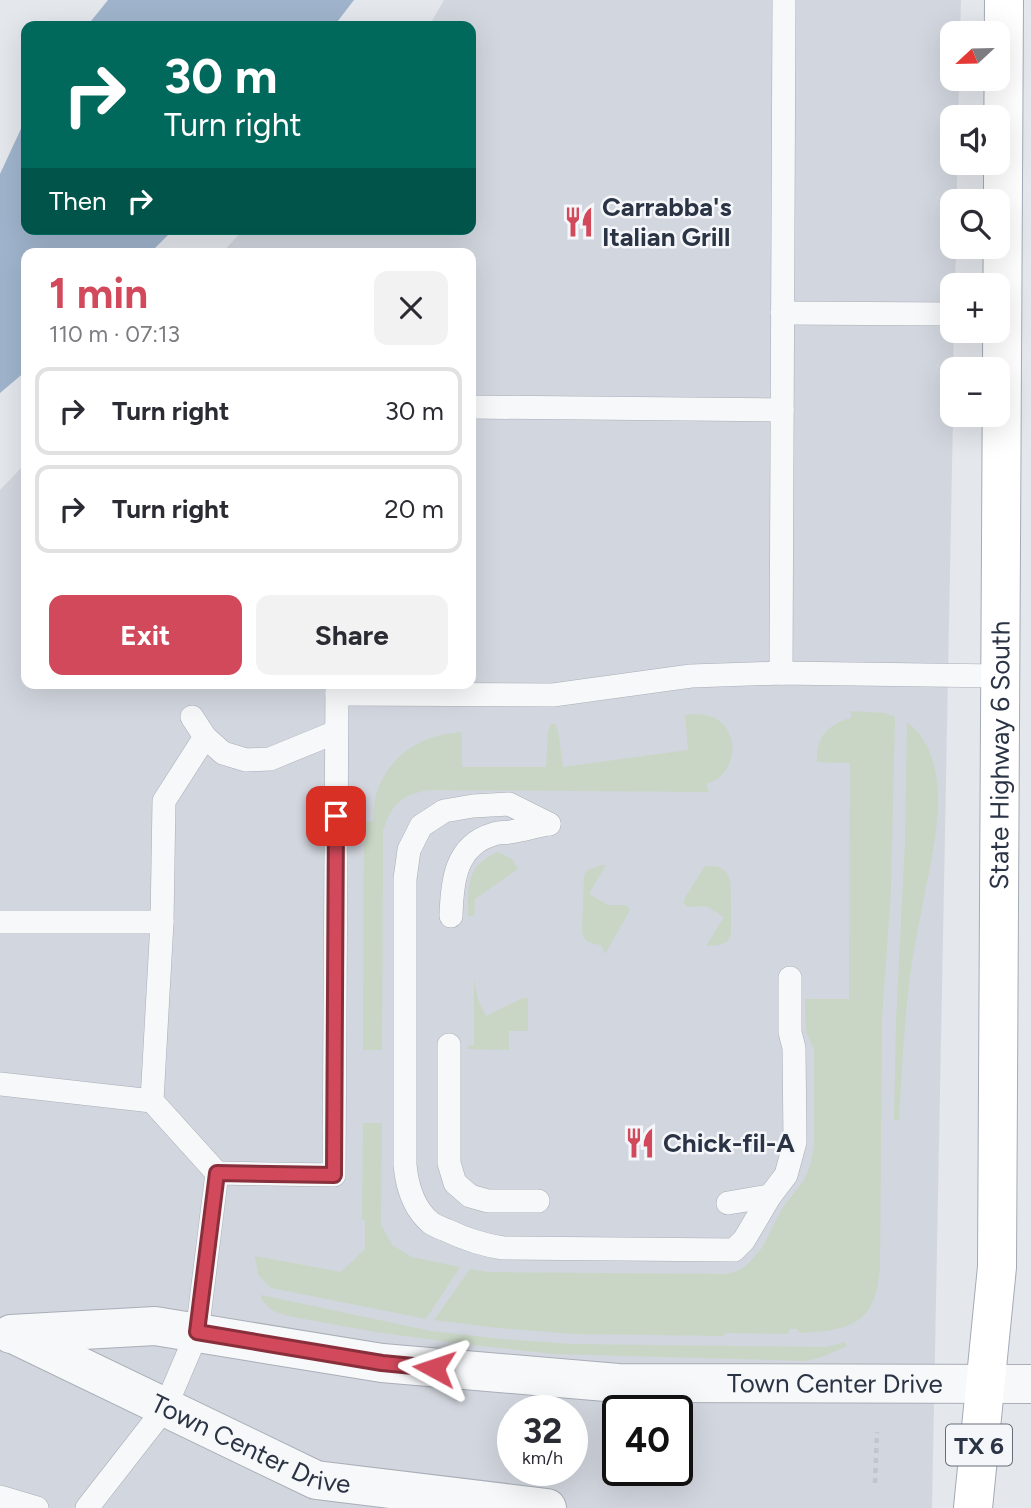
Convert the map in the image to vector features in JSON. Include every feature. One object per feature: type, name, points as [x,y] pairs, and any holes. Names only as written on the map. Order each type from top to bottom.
[{"type":"main road","name":"State Highway 6 South","points":[[1001,273],[1004,0]]},
{"type":"main road","name":"State Highway 6 South","points":[[973,1508],[997,1267],[1000,343]]},
{"type":"street","name":"Town Center Drive","points":[[6,1331],[155,1326],[382,1363],[618,1383],[1031,1384]]},
{"type":"street","name":"Town Center Drive","points":[[6,1331],[316,1480],[547,1508]]},
{"type":"lane","points":[[781,673],[783,0]]},
{"type":"lane","points":[[782,313],[940,314]]},
{"type":"lane","points":[[476,407],[782,410]]},
{"type":"lane","points":[[0,1084],[152,1101],[217,1173],[334,1175],[337,689],[553,695],[691,676],[781,673],[1000,676]]},
{"type":"lane","points":[[192,717],[205,737],[223,752],[246,760],[270,759],[336,732]]},
{"type":"lane","points":[[152,1101],[162,922],[164,801],[205,737]]},
{"type":"lane","points":[[451,916],[455,873],[470,848],[494,833],[549,824],[509,804],[444,811],[421,826],[409,850],[405,878],[407,1184],[416,1205],[431,1223],[466,1240],[484,1245],[502,1248],[734,1250],[744,1240],[786,1175],[794,1142],[794,1048],[790,1032],[790,978]]},
{"type":"lane","points":[[0,922],[162,922]]},
{"type":"lane","points":[[449,1045],[449,1163],[455,1183],[470,1196],[488,1201],[538,1201]]},
{"type":"lane","points":[[87,1508],[166,1408],[197,1332],[217,1173]]},
{"type":"lane","points":[[728,1203],[770,1196]]},
{"type":"lane","points":[[0,1497],[37,1508]]},
{"type":"path","points":[[875,1483],[877,1420]]},
{"type":"shaded area","points":[[444,0],[961,0],[960,21],[940,21],[940,91],[959,91],[958,105],[940,105],[940,175],[957,175],[957,189],[940,189],[940,259],[956,259],[955,273],[940,273],[940,343],[954,343],[953,357],[940,357],[940,427],[953,427],[932,1508],[0,1508],[0,490],[21,468],[21,689],[476,689],[476,248],[227,248],[238,235],[476,235],[476,21],[432,21]]},
{"type":"green space","points":[[848,711],[885,713],[895,717],[891,890],[882,1019],[880,1268],[876,1293],[868,1311],[852,1324],[832,1330],[800,1333],[797,1329],[790,1329],[788,1334],[726,1333],[723,1336],[574,1334],[434,1320],[470,1269],[488,1272],[726,1274],[747,1265],[762,1248],[783,1207],[804,1180],[811,1163],[814,1145],[814,1049],[806,1032],[805,999],[849,999],[850,763],[817,762],[821,739],[830,728],[851,718]]},
{"type":"green space","points":[[685,715],[710,716],[719,721],[727,729],[732,743],[729,764],[719,777],[706,784],[709,792],[428,790],[404,798],[398,803],[383,831],[382,1050],[363,1050],[364,822],[373,821],[375,799],[380,784],[396,760],[419,743],[462,732],[462,767],[546,767],[548,731],[551,724],[555,724],[558,731],[563,767],[688,750]]},
{"type":"green space","points":[[907,722],[923,739],[932,760],[938,807],[932,858],[910,977],[899,1120],[894,1120],[905,842]]},
{"type":"green space","points":[[498,852],[512,859],[518,869],[475,899],[474,916],[468,916],[469,886],[474,870]]},
{"type":"green space","points":[[606,865],[589,894],[608,905],[626,905],[630,910],[605,954],[601,945],[589,942],[582,932],[584,876],[586,871]]},
{"type":"green space","points":[[705,866],[720,868],[730,879],[731,935],[727,942],[719,945],[706,946],[724,917],[706,906],[688,907],[684,904],[684,899]]},
{"type":"green space","points":[[474,979],[478,1000],[486,1016],[528,998],[528,1031],[509,1031],[509,1050],[467,1049],[468,1046],[474,1045]]},
{"type":"green space","points":[[363,1123],[382,1123],[381,1225],[392,1245],[412,1257],[460,1267],[426,1319],[271,1288],[258,1275],[255,1256],[341,1272],[365,1249],[365,1220],[362,1220]]},
{"type":"green space","points":[[261,1295],[431,1331],[502,1339],[571,1344],[826,1347],[845,1342],[847,1346],[807,1361],[554,1354],[376,1332],[288,1316],[273,1311],[261,1299]]},
{"type":"water","points":[[108,0],[354,0],[338,21],[91,21]]},
{"type":"water","points":[[21,129],[21,235],[168,235],[155,248],[21,248],[21,375],[0,393],[0,174]]},
{"type":"place","name":"Carrabba's Italian Grill","points":[[579,222]]},
{"type":"place","name":"Chick-fil-A","points":[[640,1143]]},
{"type":"route","points":[[336,816],[334,1175],[217,1173],[197,1332],[382,1363],[434,1368]]}]
